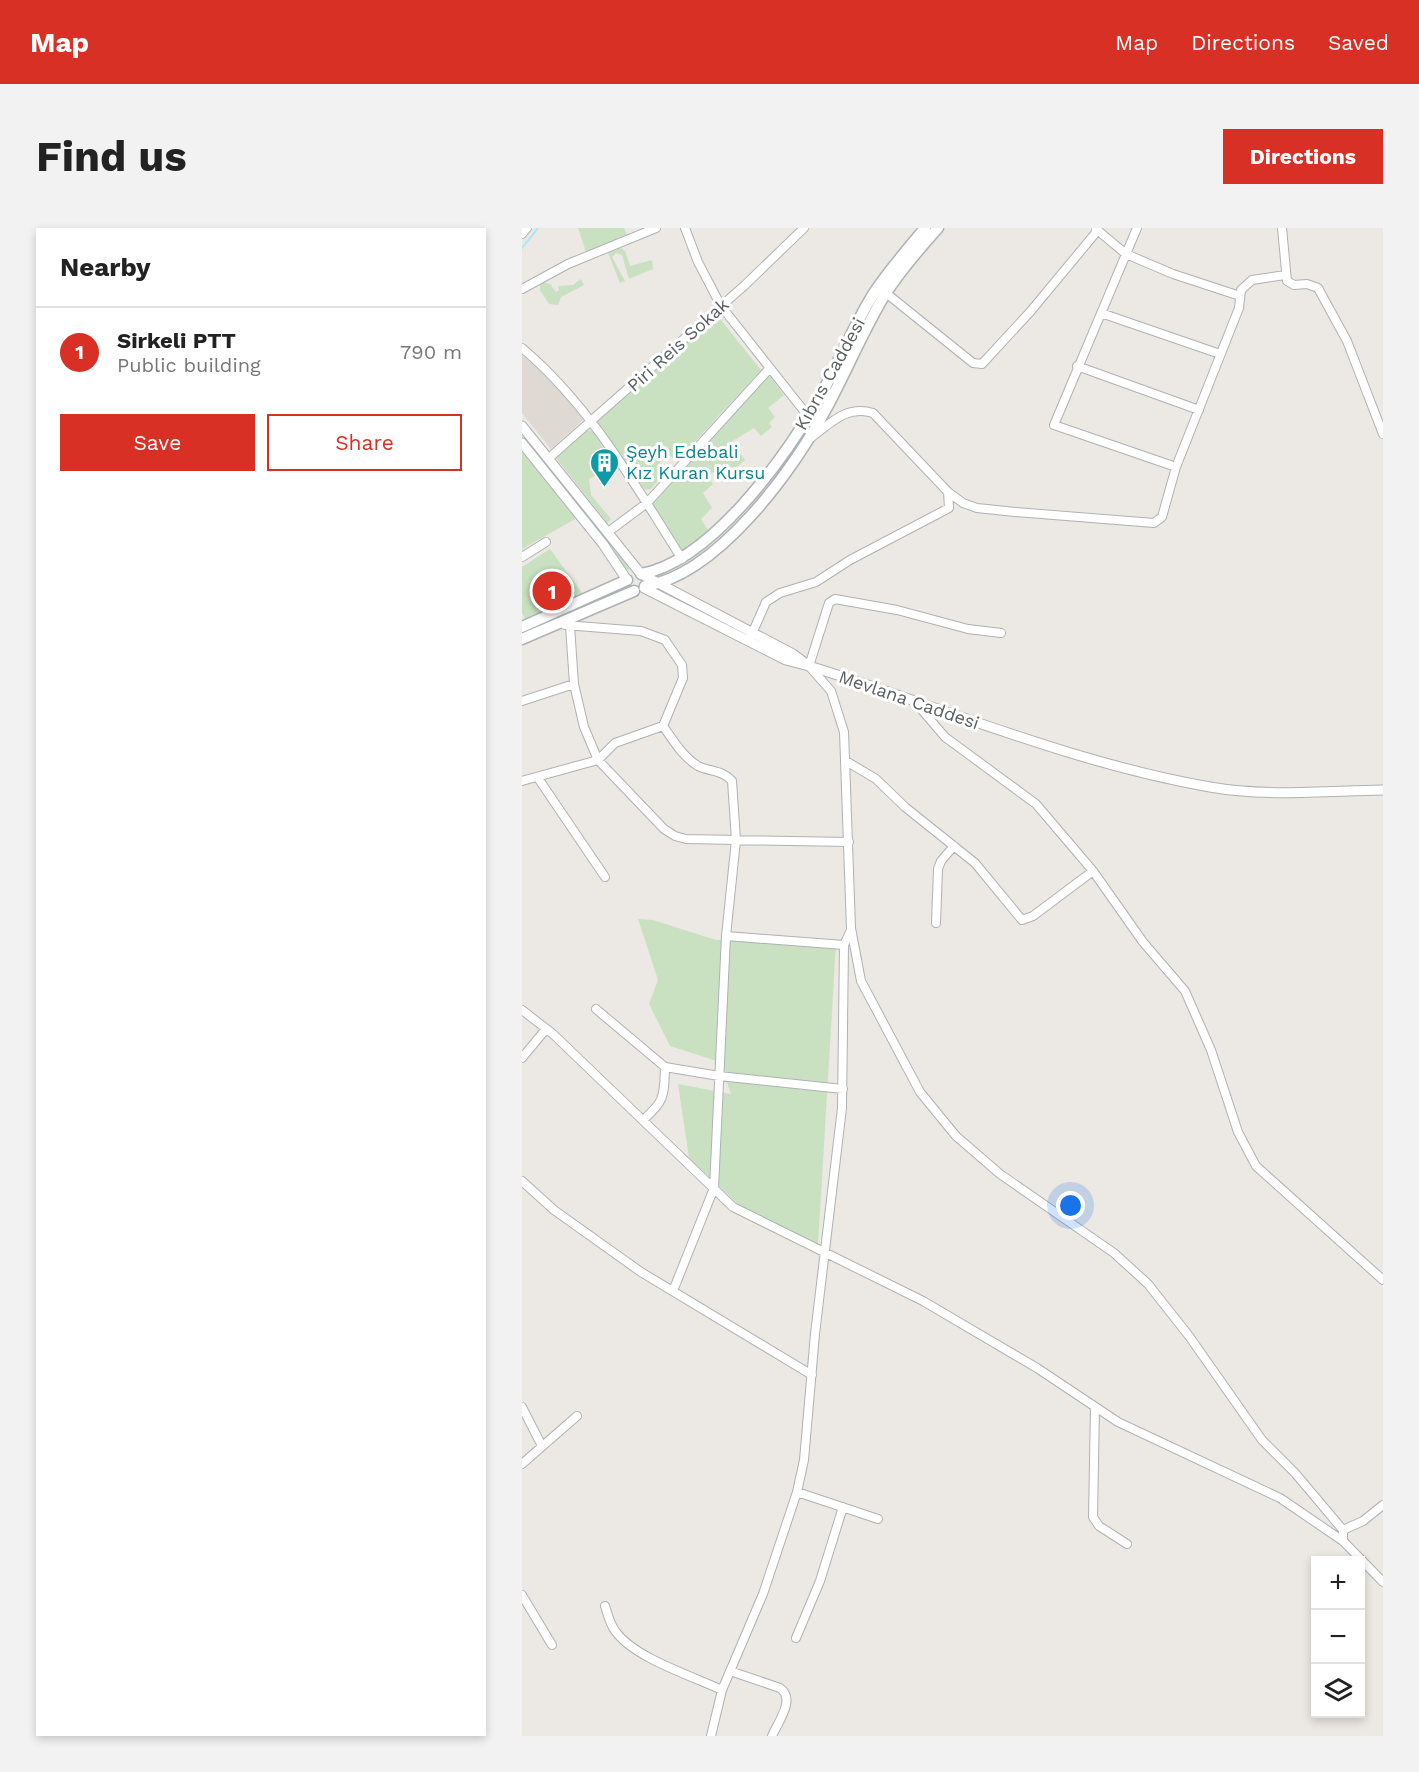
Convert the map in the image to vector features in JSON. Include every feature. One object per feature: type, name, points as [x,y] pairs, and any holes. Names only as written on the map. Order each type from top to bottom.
[{"type":"main road","name":"Kıbrıs Caddesi","points":[[627,580],[633,574],[662,569],[682,559],[726,524],[797,435],[873,296],[925,228]]},
{"type":"main road","points":[[522,639],[564,625],[641,588],[659,584],[680,574],[704,558],[738,528],[807,441],[886,293],[938,228]]},
{"type":"main road","points":[[641,574],[641,588]]},
{"type":"main road","points":[[523,625],[627,580],[628,585],[641,588]]},
{"type":"street","points":[[522,234],[527,228]]},
{"type":"street","points":[[522,289],[568,264],[656,228]]},
{"type":"street","points":[[685,228],[698,262],[721,306],[808,416]]},
{"type":"street","name":"Piri Reis Sokak","points":[[549,458],[721,306],[804,228]]},
{"type":"street","points":[[1137,228],[1054,425],[1176,467]]},
{"type":"street","points":[[1282,228],[1287,280],[1294,285],[1307,284],[1318,288],[1347,341],[1383,434]]},
{"type":"street","points":[[886,293],[973,363],[982,364],[1030,312],[1097,229],[1126,254],[1173,274],[1240,296]]},
{"type":"street","points":[[797,435],[807,441],[846,411],[860,409],[873,413],[948,492],[963,503],[977,508],[1150,524],[1162,517],[1176,467],[1239,308],[1242,287],[1249,281],[1285,275]]},
{"type":"street","points":[[1101,313],[1220,354]]},
{"type":"street","points":[[522,348],[562,383],[647,503],[682,559]]},
{"type":"street","points":[[1077,366],[1199,410]]},
{"type":"street","points":[[608,532],[647,503],[769,369]]},
{"type":"street","points":[[522,426],[641,574],[751,636]]},
{"type":"street","points":[[522,443],[603,544],[627,580]]},
{"type":"street","points":[[751,636],[766,602],[780,592],[816,582],[850,560],[949,508],[948,492]]},
{"type":"street","points":[[522,557],[546,542]]},
{"type":"street","points":[[641,588],[751,636]]},
{"type":"street","points":[[1000,633],[968,629],[897,610],[835,599],[829,603],[809,666],[831,691],[844,732],[851,928],[861,981],[920,1092],[956,1136],[1000,1174],[1114,1253],[1148,1284],[1189,1336],[1262,1440],[1295,1473],[1343,1530],[1343,1541]]},
{"type":"street","points":[[522,781],[598,760],[615,743],[663,726],[683,678],[682,665],[665,640],[641,631],[564,625],[584,727],[598,760],[671,834],[682,838],[849,842]]},
{"type":"street","name":"Mevlana Caddesi","points":[[751,636],[786,660],[1106,763],[1210,787],[1265,792],[1383,790]]},
{"type":"street","points":[[522,701],[574,684]]},
{"type":"street","points":[[916,703],[945,737],[1036,804],[1093,871],[1143,942],[1185,991],[1211,1050],[1238,1132],[1256,1166],[1383,1280]]},
{"type":"street","points":[[663,726],[690,760],[705,769],[725,775],[732,781],[736,840],[726,936],[714,1188],[672,1291]]},
{"type":"street","points":[[846,761],[876,779],[904,807],[975,862],[1022,920],[1033,916],[1093,871]]},
{"type":"street","points":[[538,778],[605,877]]},
{"type":"street","points":[[936,923],[938,869],[941,861],[954,846]]},
{"type":"street","points":[[711,1736],[722,1690],[763,1594],[797,1492],[808,1426],[843,1089],[844,945],[851,928]]},
{"type":"street","points":[[726,936],[844,945]]},
{"type":"street","points":[[522,1010],[546,1029],[734,1207],[922,1301],[1037,1368],[1118,1422],[1280,1498],[1343,1541],[1383,1582]]},
{"type":"street","points":[[596,1010],[665,1068],[719,1077],[843,1089]]},
{"type":"street","points":[[522,1058],[546,1029]]},
{"type":"street","points":[[643,1120],[659,1106],[664,1096],[665,1068]]},
{"type":"street","points":[[522,1181],[554,1210],[672,1291],[812,1375]]},
{"type":"street","points":[[522,1407],[542,1446]]},
{"type":"street","points":[[1095,1407],[1093,1517],[1099,1526],[1127,1544]]},
{"type":"street","points":[[522,1464],[577,1416]]},
{"type":"street","points":[[797,1492],[878,1519]]},
{"type":"street","points":[[1343,1530],[1363,1521],[1383,1505]]},
{"type":"street","points":[[796,1638],[820,1581],[843,1507]]},
{"type":"street","points":[[522,1595],[552,1645]]},
{"type":"street","points":[[606,1606],[611,1624],[624,1641],[667,1665],[722,1690]]},
{"type":"street","points":[[730,1671],[780,1688],[786,1693],[788,1700],[772,1736]]},
{"type":"shaded area","points":[[522,355],[557,385],[583,420],[551,449],[522,413]]},
{"type":"green space","points":[[578,228],[624,228],[627,235],[586,252]]},
{"type":"green space","points":[[621,248],[625,251],[630,266],[652,260],[653,269],[629,279],[622,255],[616,253],[612,257],[625,281],[620,283],[608,253]]},
{"type":"green space","points":[[581,279],[584,285],[561,297],[558,305],[549,304],[540,290],[540,283],[543,282],[550,284],[556,292],[559,290],[558,286],[573,285]]},
{"type":"green space","points":[[717,315],[761,370],[677,461],[668,454],[658,465],[665,472],[651,489],[645,490],[596,421]]},
{"type":"green space","points":[[769,375],[784,395],[768,408],[775,417],[769,423],[772,427],[761,436],[754,428],[731,442],[745,460],[728,475],[720,466],[708,477],[713,484],[703,493],[712,508],[701,519],[708,530],[682,552],[650,504]]},
{"type":"green space","points":[[588,430],[593,432],[615,466],[589,479],[591,495],[611,519],[607,523],[556,458]]},
{"type":"green space","points":[[522,433],[631,568],[626,571],[612,549],[522,437]]},
{"type":"green space","points":[[522,451],[577,518],[522,549]]},
{"type":"green space","points":[[550,549],[583,594],[526,620],[522,613],[522,567]]},
{"type":"green space","points":[[638,919],[653,920],[716,940],[771,939],[836,944],[818,1246],[740,1206],[689,1158],[678,1084],[731,1094],[720,1062],[670,1046],[649,1004],[658,980]]},
{"type":"waterway","points":[[522,248],[538,228]]},
{"type":"place","name":"Şeyh Edebali Kız Kuran Kursu","points":[[605,488]]},
{"type":"place","name":"Sirkeli PTT","points":[[552,591]]}]
